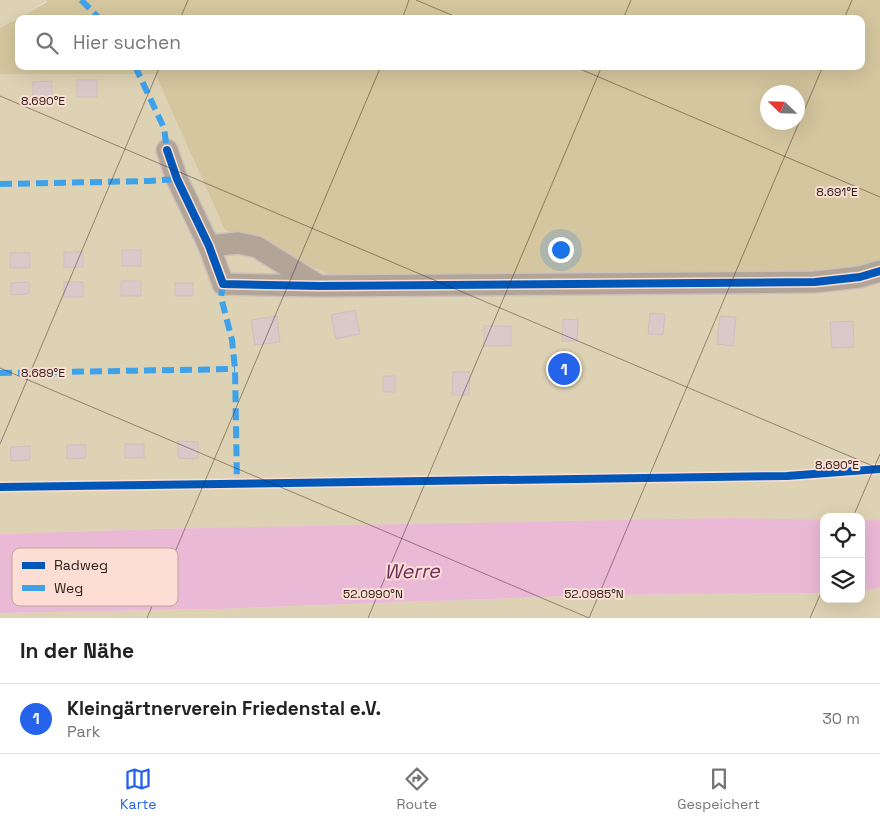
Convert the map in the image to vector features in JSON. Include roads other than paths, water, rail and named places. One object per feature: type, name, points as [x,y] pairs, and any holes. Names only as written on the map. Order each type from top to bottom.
[{"type":"street","points":[[167,150],[177,179],[209,246],[222,284],[320,286],[815,282],[860,277],[880,271]]},
{"type":"street","points":[[209,246],[238,243],[257,248],[320,286]]},
{"type":"water","name":"Werre","points":[[729,518],[820,520],[820,593],[601,595],[215,609],[0,613],[0,534],[153,529]]},
{"type":"water","points":[[865,520],[880,520],[880,588],[865,590]]},
{"type":"place","name":"Kleingärtnerverein Friedenstal e.V.","points":[[564,369]]}]
